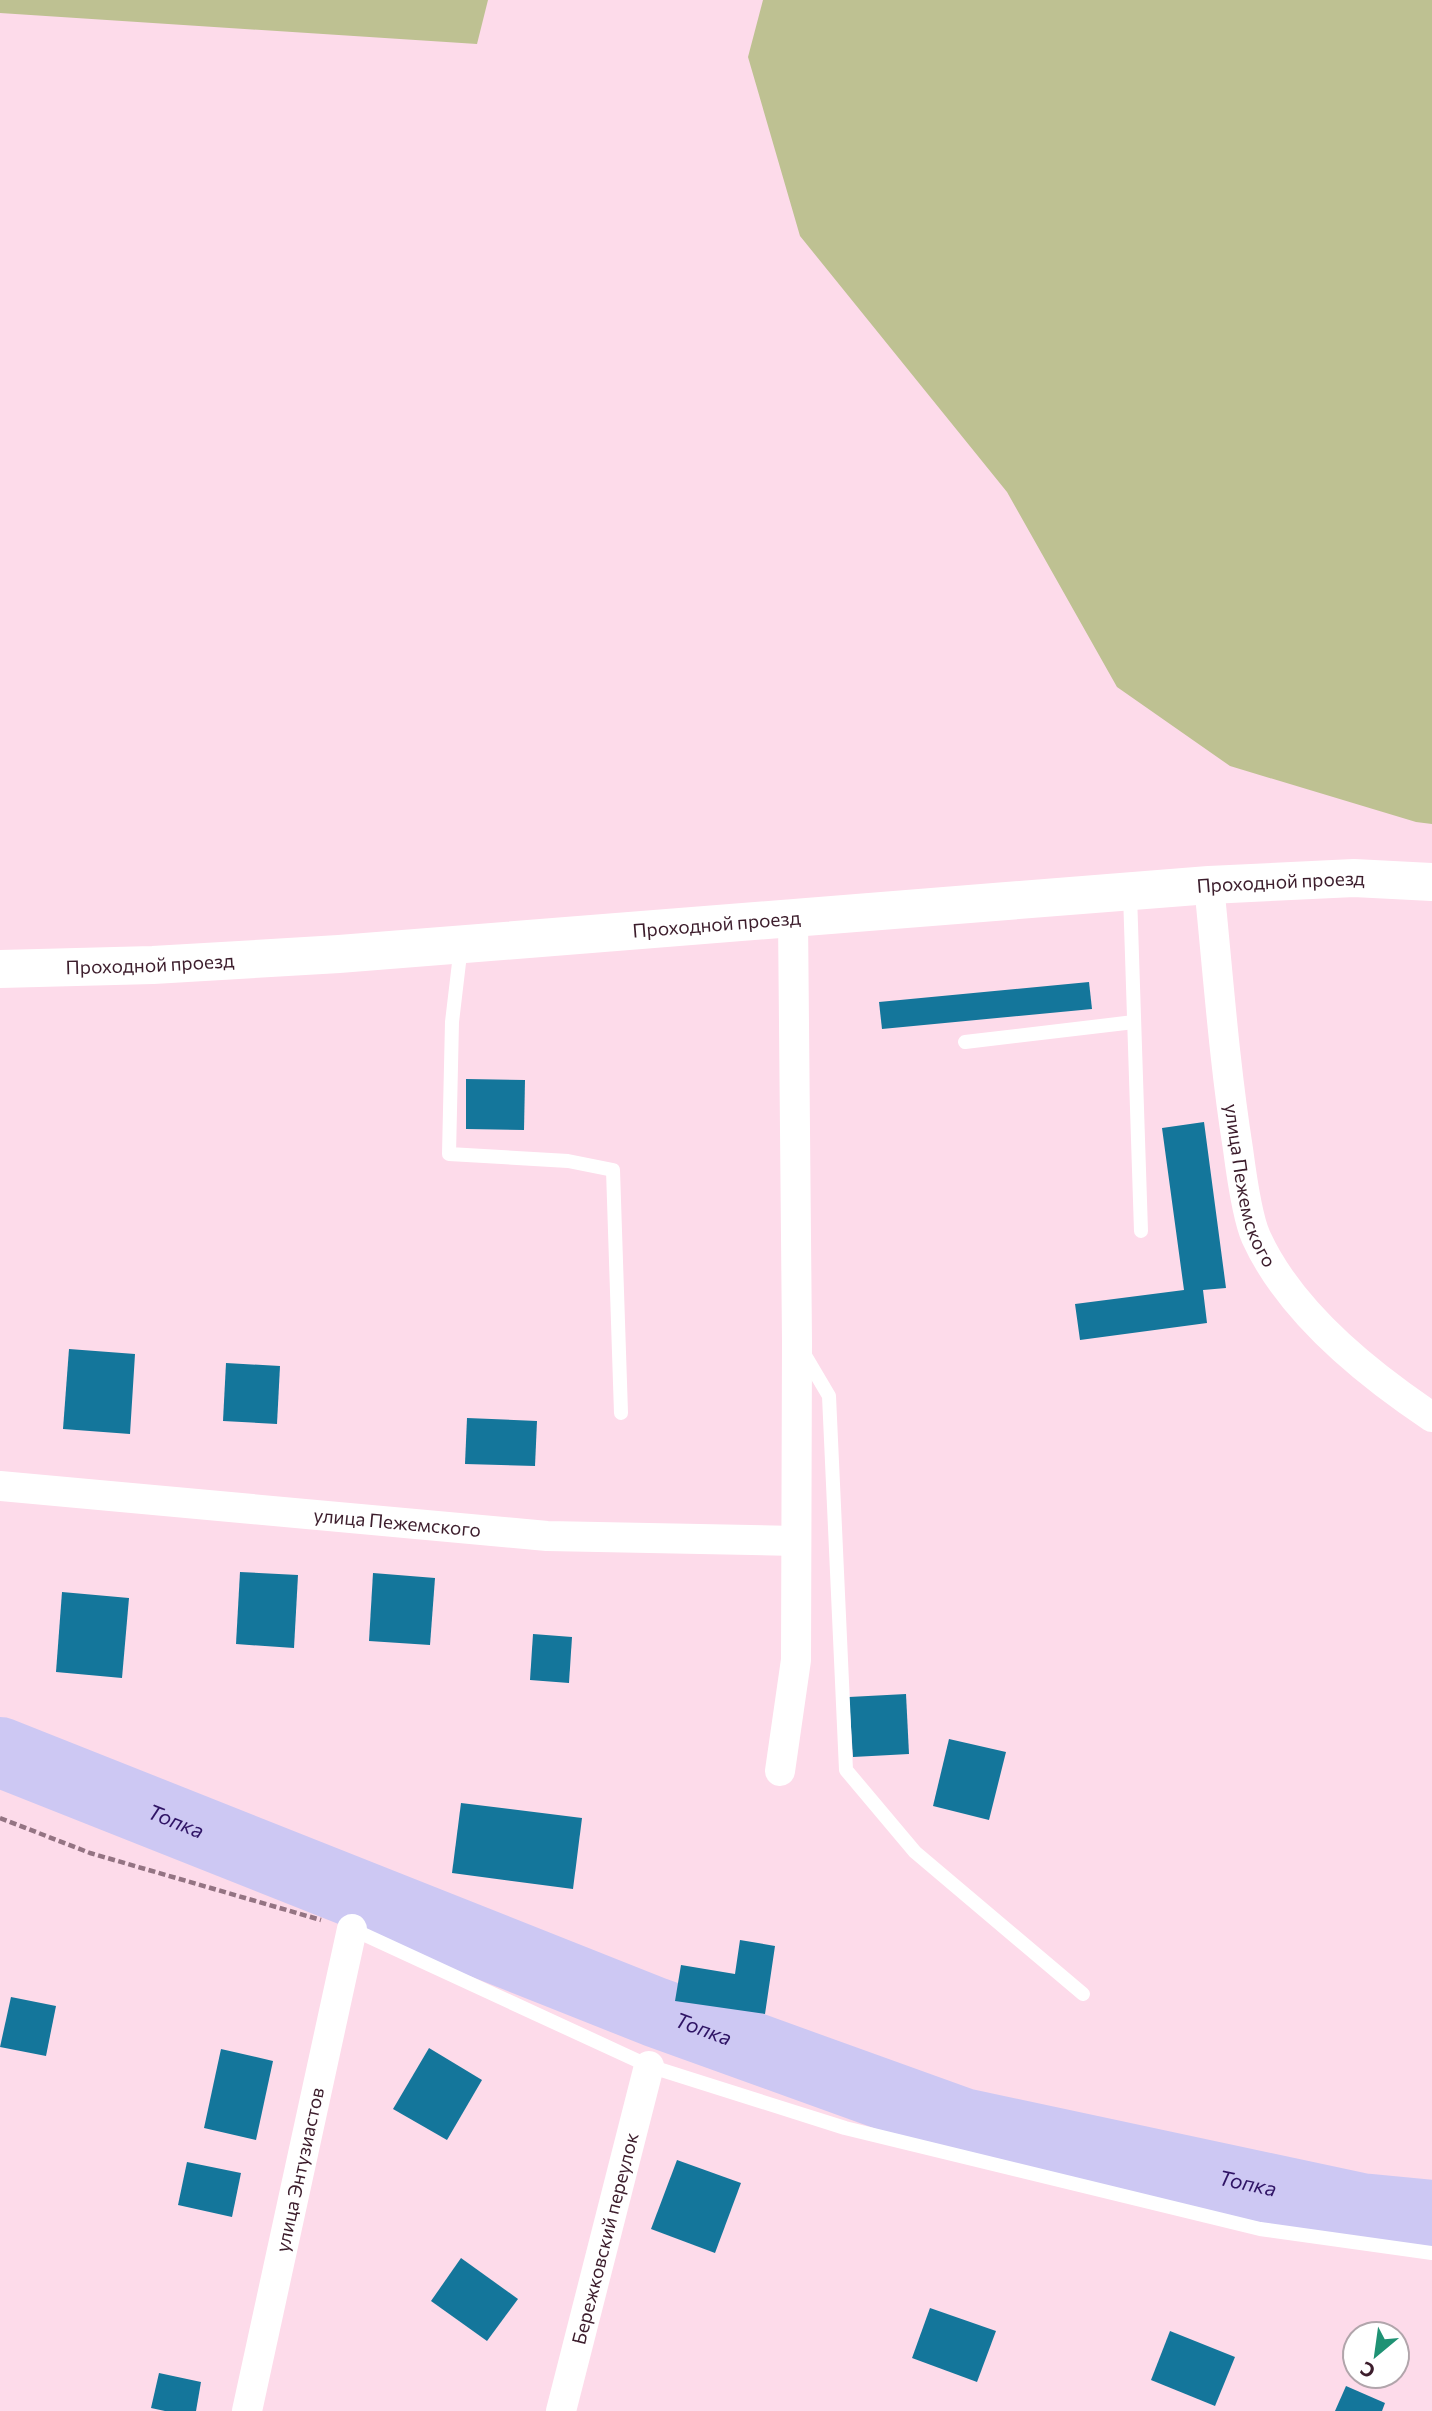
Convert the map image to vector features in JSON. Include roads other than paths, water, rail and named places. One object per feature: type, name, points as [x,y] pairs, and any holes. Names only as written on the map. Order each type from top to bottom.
[{"type":"street","name":"Проходной проезд","points":[[0,969],[153,965],[461,944],[1209,885],[1354,878],[1432,882]]},
{"type":"street","name":"улица Пежемского","points":[[1209,885],[1230,1099],[1254,1235],[1276,1274],[1338,1345],[1396,1393],[1432,1417]]},
{"type":"street","points":[[780,1771],[796,1660],[797,1342],[793,918]]},
{"type":"street","name":"улица Пежемского","points":[[0,1486],[547,1536],[796,1541]]},
{"type":"street","name":"улица Энтузиастов","points":[[247,2411],[352,1928]]},
{"type":"street","name":"Бережковский переулок","points":[[561,2411],[649,2066]]},
{"type":"lane","points":[[1130,892],[1141,1231]]},
{"type":"lane","points":[[461,944],[453,1022],[449,1154],[568,1161],[613,1170],[621,1413]]},
{"type":"lane","points":[[965,1042],[1134,1022]]},
{"type":"lane","points":[[797,1342],[829,1396],[846,1770],[915,1852],[1083,1994]]},
{"type":"lane","points":[[352,1928],[649,2066],[845,2128],[1247,2226],[1432,2253]]},
{"type":"waterway","name":"Топка","points":[[0,1752],[655,2012],[963,2123],[1361,2208],[1432,2215]]}]
